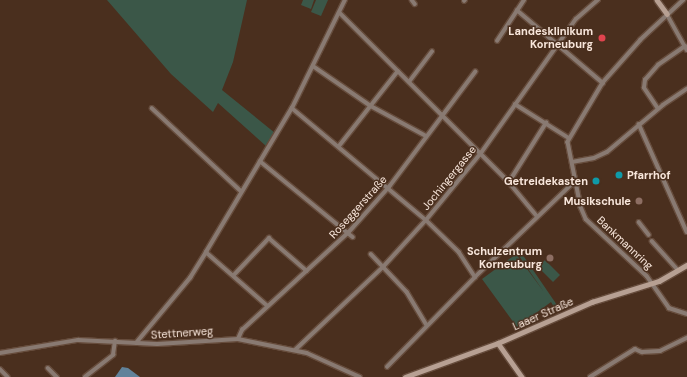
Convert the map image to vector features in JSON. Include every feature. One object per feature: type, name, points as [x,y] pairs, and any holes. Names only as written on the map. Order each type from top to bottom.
[{"type":"street","points":[[136,343],[139,336],[190,278],[206,252],[241,191],[292,108],[340,13],[345,0]]},
{"type":"street","points":[[412,0],[414,4]]},
{"type":"street","points":[[497,41],[524,0]]},
{"type":"street","name":"Jochingergasse","points":[[295,350],[384,266],[426,220],[481,153],[579,16],[596,0]]},
{"type":"street","points":[[657,0],[667,14],[686,48],[652,70],[643,84],[658,109]]},
{"type":"street","points":[[515,104],[569,138],[603,83],[667,14],[684,0]]},
{"type":"street","points":[[518,10],[603,83]]},
{"type":"street","points":[[340,13],[481,153],[509,182],[537,216]]},
{"type":"street","points":[[409,82],[432,52]]},
{"type":"street","points":[[313,66],[371,106],[426,136]]},
{"type":"street","points":[[339,146],[398,71]]},
{"type":"street","name":"Roseggerstraße","points":[[238,339],[242,330],[348,234],[389,187],[475,72]]},
{"type":"street","points":[[572,162],[594,158],[607,152],[658,109],[687,89]]},
{"type":"street","points":[[152,108],[241,191]]},
{"type":"street","points":[[292,108],[389,187],[426,220],[459,252],[475,277]]},
{"type":"street","points":[[509,182],[546,123]]},
{"type":"street","points":[[639,124],[687,232]]},
{"type":"street","name":"Bankmannring","points":[[569,138],[575,181],[586,219],[653,283],[669,308],[687,314]]},
{"type":"street","points":[[260,161],[353,237]]},
{"type":"street","points":[[387,367],[475,277],[575,181]]},
{"type":"street","points":[[639,222],[648,235]]},
{"type":"street","points":[[234,275],[268,238],[307,271]]},
{"type":"street","points":[[652,241],[678,270]]},
{"type":"street","points":[[206,252],[268,306]]},
{"type":"street","points":[[371,254],[407,292],[427,325]]},
{"type":"street","name":"Laaer Straße","points":[[405,377],[498,343],[592,302],[653,283],[687,265]]},
{"type":"street","points":[[590,377],[635,349],[656,352],[687,338]]},
{"type":"street","name":"Stettnerweg","points":[[0,353],[78,340],[157,344],[238,339],[295,350],[330,362],[360,377]]},
{"type":"street","points":[[84,377],[113,355],[115,341]]},
{"type":"street","points":[[498,343],[522,377]]},
{"type":"street","points":[[48,368],[56,377]]},
{"type":"street","points":[[0,369],[8,377]]},
{"type":"street","points":[[597,373],[600,377]]},
{"type":"green space","points":[[107,0],[247,0],[233,62],[222,90],[275,133],[266,146],[218,103],[213,112],[171,74]]},
{"type":"green space","points":[[303,0],[314,0],[311,9],[301,5]]},
{"type":"green space","points":[[316,0],[328,0],[321,16],[311,12]]},
{"type":"green space","points":[[520,251],[557,305],[554,307],[551,302],[517,327],[482,279],[516,254],[544,292],[517,253]]},
{"type":"green space","points":[[545,260],[560,275],[553,282],[538,267]]},
{"type":"water","points":[[122,367],[128,368],[140,377],[115,377]]},
{"type":"place","name":"Landesklinikum Korneuburg","points":[[602,38]]},
{"type":"place","name":"Pfarrhof","points":[[619,175]]},
{"type":"place","name":"Getreidekasten","points":[[596,181]]},
{"type":"place","name":"Musikschule","points":[[639,201]]},
{"type":"place","name":"Schulzentrum Korneuburg","points":[[550,258]]}]
